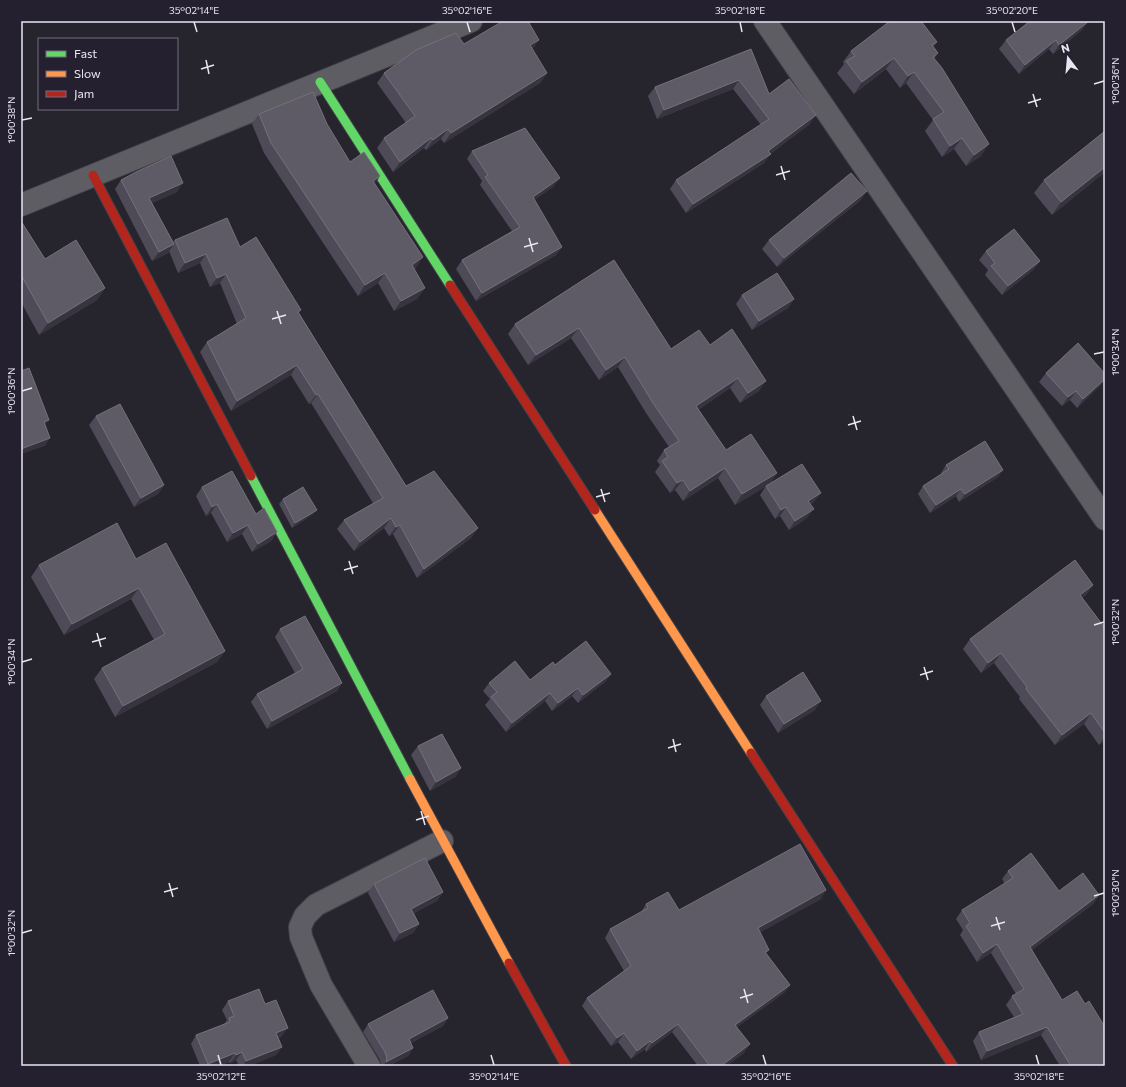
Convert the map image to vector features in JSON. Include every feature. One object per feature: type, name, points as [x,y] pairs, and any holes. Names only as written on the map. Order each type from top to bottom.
[{"type":"street","points":[[21,205],[471,21]]},
{"type":"street","points":[[765,21],[1105,519]]},
{"type":"street","points":[[320,82],[953,1066]]},
{"type":"street","points":[[93,175],[442,841],[566,1066]]},
{"type":"street","points":[[369,1066],[321,985],[301,937],[300,927],[305,916],[316,906],[442,841]]},
{"type":"building","points":[[503,21],[528,21],[539,40],[530,45],[547,73],[451,133],[448,129],[433,140],[431,138],[400,162],[384,138],[415,116],[384,73],[416,50],[456,33],[464,44]]},
{"type":"building","points":[[890,21],[921,21],[937,42],[932,45],[938,53],[933,57],[942,68],[989,144],[974,155],[962,138],[950,146],[933,119],[944,112],[914,72],[908,76],[894,58],[862,82],[846,61],[855,56],[851,51]]},
{"type":"building","points":[[1030,21],[1089,21],[1059,45],[1056,40],[1025,65],[1006,40]]},
{"type":"building","points":[[751,49],[769,94],[789,79],[816,115],[768,151],[771,154],[693,204],[676,180],[769,119],[739,80],[664,110],[655,87]]},
{"type":"building","points":[[313,92],[327,124],[350,162],[364,152],[380,176],[373,181],[423,257],[412,265],[425,288],[401,301],[385,273],[365,285],[271,143],[259,114]]},
{"type":"building","points":[[525,128],[560,178],[533,197],[562,247],[482,293],[462,260],[520,227],[485,177],[488,175],[472,151]]},
{"type":"building","points":[[1105,131],[1105,167],[1061,202],[1044,180]]},
{"type":"building","points":[[171,156],[183,183],[149,198],[174,244],[159,252],[121,180]]},
{"type":"building","points":[[851,173],[867,191],[784,258],[769,240]]},
{"type":"building","points":[[227,218],[240,247],[256,237],[301,310],[298,312],[406,486],[434,471],[478,528],[424,569],[400,525],[396,527],[391,518],[360,542],[344,520],[383,498],[318,394],[316,395],[297,365],[237,401],[207,342],[246,318],[226,274],[217,278],[206,254],[185,263],[175,240]]},
{"type":"building","points":[[21,221],[45,259],[76,240],[105,288],[48,323],[21,275]]},
{"type":"building","points":[[1014,229],[1040,261],[1008,286],[991,266],[995,263],[986,251]]},
{"type":"building","points":[[614,260],[671,349],[699,330],[710,345],[732,329],[766,381],[748,393],[738,378],[696,406],[726,450],[751,434],[777,473],[742,494],[725,468],[690,491],[683,480],[677,483],[662,461],[668,457],[664,450],[679,441],[653,403],[625,357],[606,370],[579,328],[536,355],[515,324]]},
{"type":"building","points":[[777,273],[794,299],[759,321],[742,295]]},
{"type":"building","points":[[1078,343],[1105,374],[1105,379],[1083,399],[1076,391],[1068,397],[1046,373]]},
{"type":"building","points":[[29,368],[49,420],[44,422],[50,438],[21,449],[21,371]]},
{"type":"building","points":[[120,404],[164,485],[141,498],[96,416]]},
{"type":"building","points":[[985,441],[1003,470],[965,494],[961,489],[936,505],[923,486],[949,469],[946,465]]},
{"type":"building","points":[[802,464],[821,493],[808,501],[814,509],[795,521],[786,507],[781,510],[766,486]]},
{"type":"building","points":[[232,471],[256,514],[264,508],[277,532],[258,544],[248,525],[233,533],[217,504],[212,507],[202,487]]},
{"type":"building","points":[[303,487],[317,510],[295,523],[283,499]]},
{"type":"building","points":[[117,523],[136,559],[166,543],[225,651],[123,706],[102,668],[165,634],[139,588],[72,624],[39,565]]},
{"type":"building","points":[[1075,560],[1093,585],[1080,595],[1105,628],[1105,733],[1091,713],[1062,735],[1026,689],[1027,687],[1001,653],[988,663],[970,639]]},
{"type":"building","points":[[305,616],[342,683],[272,721],[257,694],[303,669],[280,629]]},
{"type":"building","points":[[586,641],[611,674],[583,695],[578,688],[558,703],[550,693],[512,723],[491,697],[497,692],[489,683],[515,661],[530,680],[553,662],[555,665]]},
{"type":"building","points":[[803,672],[821,701],[784,724],[766,696]]},
{"type":"building","points":[[442,734],[461,768],[436,782],[418,746]]},
{"type":"building","points":[[800,844],[826,890],[758,928],[769,950],[765,952],[790,985],[735,1025],[750,1044],[721,1066],[710,1066],[678,1024],[652,1043],[650,1041],[637,1051],[624,1033],[617,1038],[587,998],[631,966],[610,929],[648,908],[646,904],[668,892],[679,910]]},
{"type":"building","points":[[1031,853],[1059,891],[1083,873],[1099,895],[1030,947],[1062,1000],[1077,991],[1085,1004],[1089,1001],[1105,1027],[1105,1066],[1071,1066],[1047,1027],[987,1051],[979,1032],[1023,1014],[1012,996],[1024,989],[997,944],[983,953],[966,926],[970,923],[962,910],[1013,878],[1008,871]]},
{"type":"building","points":[[425,858],[443,892],[411,909],[419,924],[400,933],[374,884]]},
{"type":"building","points":[[259,989],[265,1004],[276,1000],[288,1028],[276,1033],[282,1047],[246,1061],[242,1052],[236,1055],[235,1053],[208,1064],[196,1035],[230,1022],[229,1018],[234,1016],[228,1001]]},
{"type":"building","points":[[433,990],[448,1018],[409,1039],[413,1048],[386,1062],[387,1058],[385,1052],[368,1024]]},
{"type":"traffic: fast","points":[[320,82],[450,285]]},
{"type":"traffic: fast","points":[[251,476],[410,779]]},
{"type":"traffic: slow","points":[[595,510],[751,753]]},
{"type":"traffic: slow","points":[[410,779],[509,963]]},
{"type":"traffic: jam","points":[[93,175],[251,476]]},
{"type":"traffic: jam","points":[[450,285],[595,510]]},
{"type":"traffic: jam","points":[[751,753],[953,1066]]},
{"type":"traffic: jam","points":[[509,963],[566,1066]]}]
